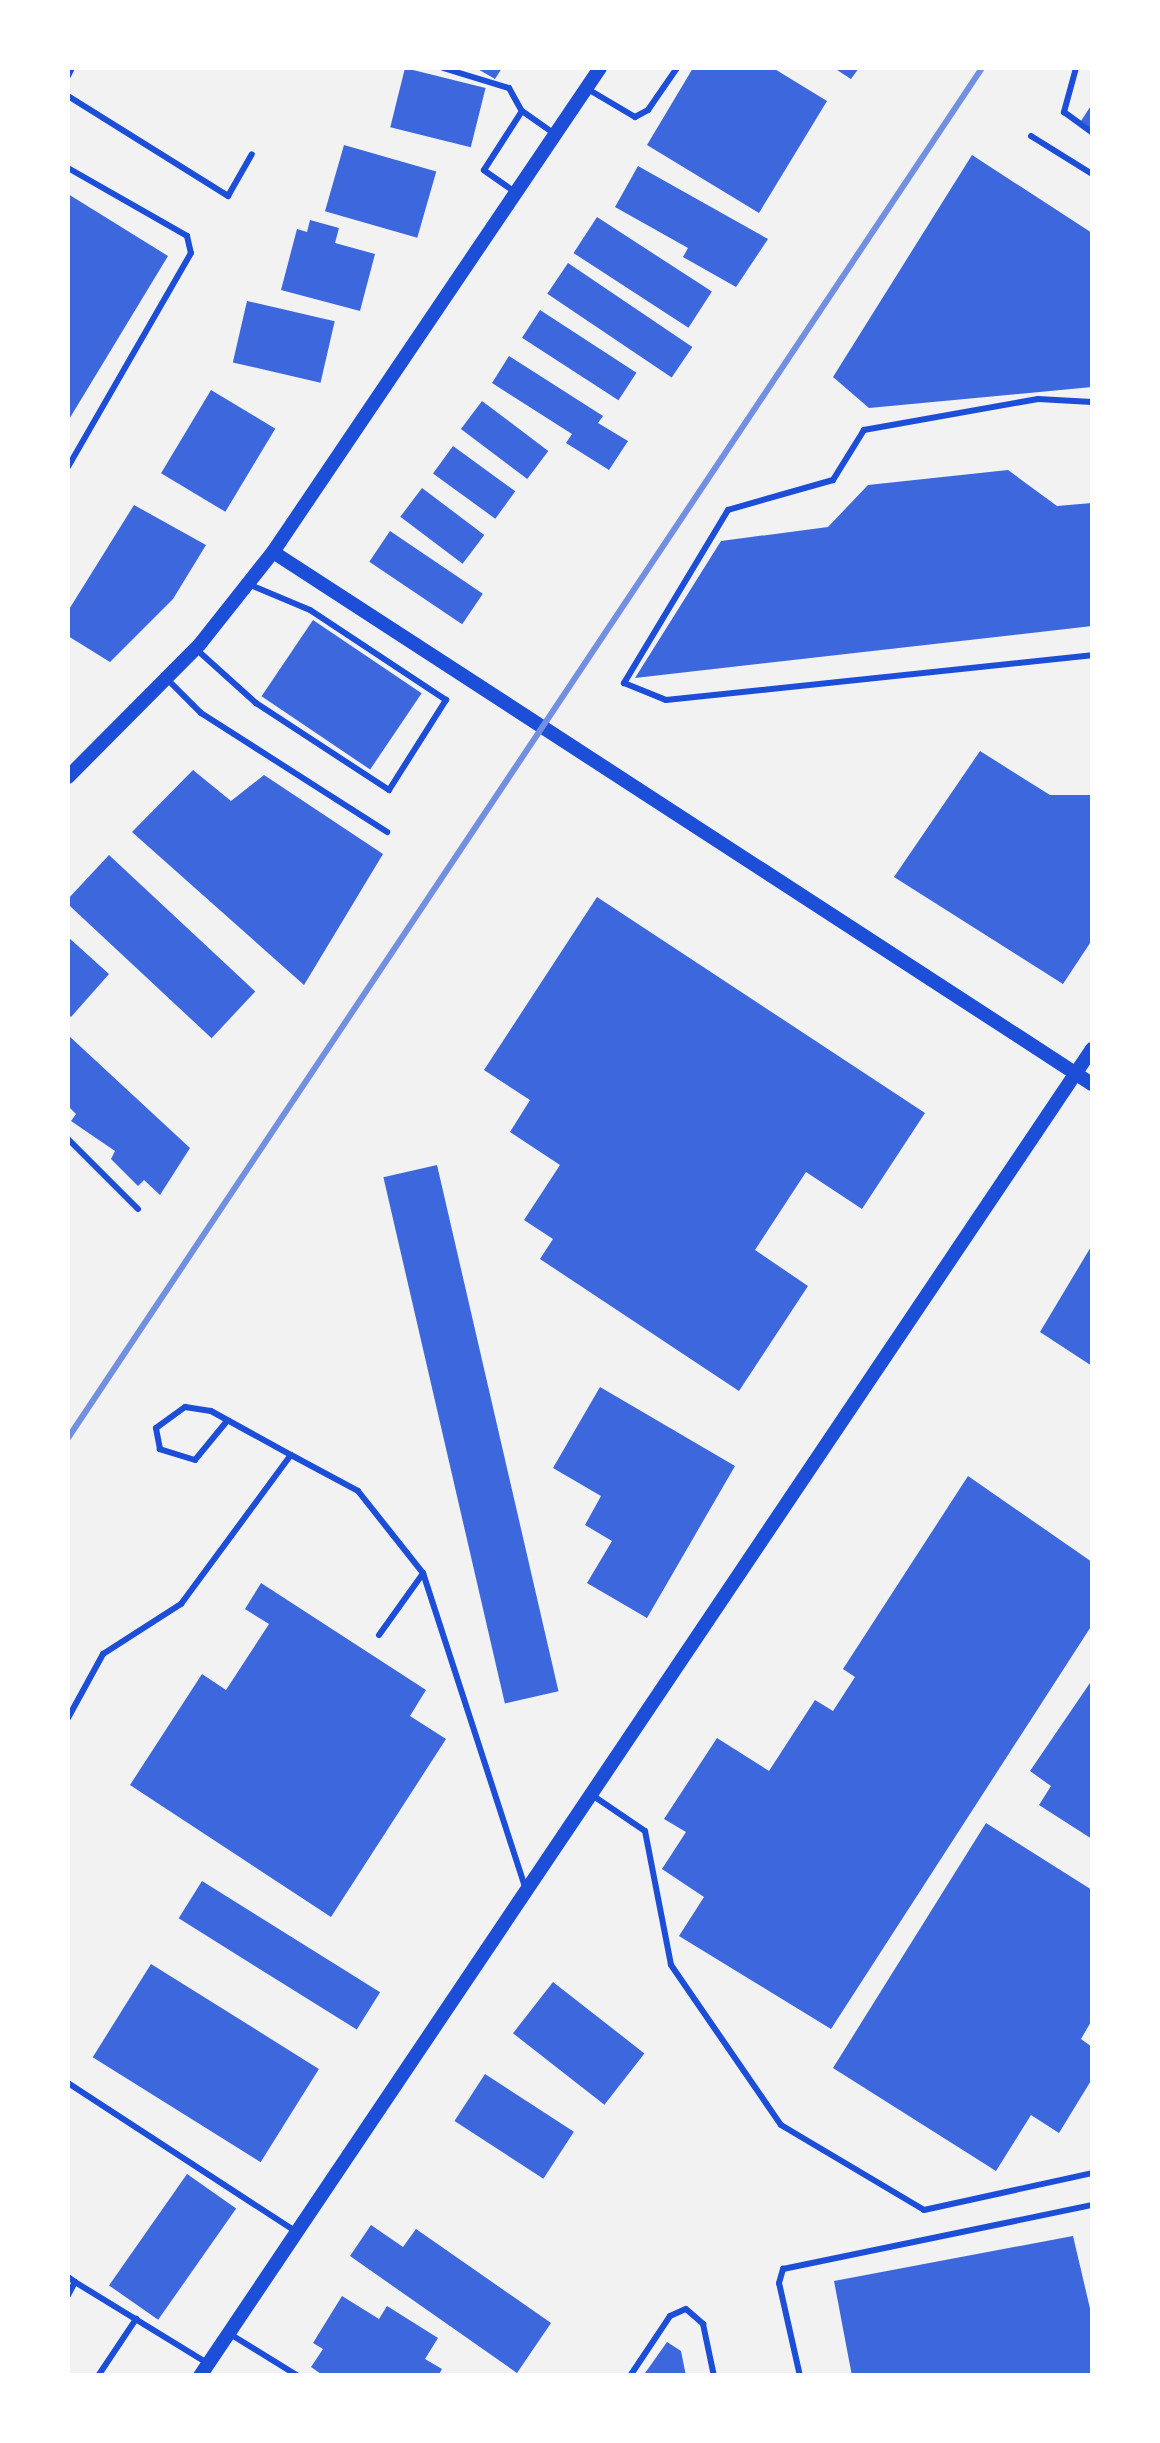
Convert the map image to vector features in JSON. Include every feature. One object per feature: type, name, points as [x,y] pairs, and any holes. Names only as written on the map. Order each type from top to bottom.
[{"type":"street","points":[[68,774],[195,648],[244,582],[273,552],[600,68]]},
{"type":"street","points":[[273,552],[1092,1084]]},
{"type":"street","points":[[204,2370],[1092,1049]]},
{"type":"lane","points":[[68,76],[72,68]]},
{"type":"lane","points":[[443,68],[509,88],[522,111],[555,133]]},
{"type":"lane","points":[[586,88],[635,117],[648,110],[677,68]]},
{"type":"lane","points":[[1076,68],[1064,112],[1092,132]]},
{"type":"lane","points":[[68,96],[228,196],[252,154]]},
{"type":"lane","points":[[515,192],[484,170],[522,111]]},
{"type":"lane","points":[[1031,136],[1092,174]]},
{"type":"lane","points":[[68,168],[187,236],[190,252],[68,467]]},
{"type":"lane","points":[[1092,402],[1038,399],[864,430],[833,480],[728,510],[624,684],[666,700],[1092,655]]},
{"type":"lane","points":[[195,648],[256,702],[389,790],[446,700],[310,610],[244,582]]},
{"type":"lane","points":[[164,676],[201,714],[387,832]]},
{"type":"lane","points":[[68,1139],[138,1209]]},
{"type":"lane","points":[[227,1421],[195,1460],[160,1450],[156,1428],[168,1414],[185,1408],[227,1421],[358,1492],[423,1574],[527,1892]]},
{"type":"lane","points":[[68,1718],[103,1654],[181,1604],[292,1455]]},
{"type":"lane","points":[[379,1635],[423,1574]]},
{"type":"lane","points":[[592,1794],[645,1831],[671,1965],[781,2125],[924,2210],[1092,2173]]},
{"type":"lane","points":[[68,2083],[297,2233]]},
{"type":"lane","points":[[800,2376],[779,2283],[784,2269],[1092,2204]]},
{"type":"lane","points":[[68,2295],[71,2280],[136,2319],[204,2370]]},
{"type":"lane","points":[[630,2376],[670,2316],[686,2309],[703,2324],[714,2376]]},
{"type":"lane","points":[[98,2376],[136,2319]]},
{"type":"lane","points":[[229,2333],[298,2376]]},
{"type":"building","points":[[405,68],[486,88],[471,147],[390,127]]},
{"type":"building","points":[[476,68],[502,68],[495,79]]},
{"type":"building","points":[[693,68],[773,68],[827,101],[759,213],[647,145]]},
{"type":"building","points":[[834,68],[859,68],[851,79]]},
{"type":"building","points":[[1092,104],[1092,129],[1081,121]]},
{"type":"building","points":[[344,145],[436,171],[417,238],[325,211]]},
{"type":"building","points":[[972,155],[1092,233],[1092,387],[869,408],[833,377]]},
{"type":"building","points":[[638,166],[768,239],[736,287],[683,257],[688,248],[615,207]]},
{"type":"building","points":[[68,194],[168,256],[68,421]]},
{"type":"building","points":[[597,217],[712,292],[688,328],[574,253]]},
{"type":"building","points":[[310,220],[339,228],[335,243],[375,254],[360,311],[281,290],[297,229],[307,232]]},
{"type":"building","points":[[568,263],[692,347],[672,378],[547,294]]},
{"type":"building","points":[[247,301],[335,321],[321,383],[233,362]]},
{"type":"building","points":[[540,310],[636,373],[618,400],[522,338]]},
{"type":"building","points":[[509,356],[603,416],[598,423],[628,441],[609,470],[566,443],[572,434],[492,383]]},
{"type":"building","points":[[211,390],[275,429],[225,512],[161,473]]},
{"type":"building","points":[[482,401],[548,451],[527,479],[461,429]]},
{"type":"building","points":[[453,446],[515,491],[495,519],[433,474]]},
{"type":"building","points":[[1008,470],[1057,506],[1092,503],[1092,626],[635,678],[721,541],[828,527],[868,485]]},
{"type":"building","points":[[422,488],[484,535],[463,564],[400,517]]},
{"type":"building","points":[[134,505],[206,545],[173,599],[110,662],[68,636],[68,611]]},
{"type":"building","points":[[390,531],[483,594],[462,624],[369,562]]},
{"type":"building","points":[[313,620],[422,693],[370,770],[262,696]]},
{"type":"building","points":[[980,751],[1050,795],[1092,795],[1092,940],[1063,984],[894,877]]},
{"type":"building","points":[[193,770],[231,801],[264,775],[383,854],[304,985],[132,832]]},
{"type":"building","points":[[109,855],[255,991],[212,1038],[68,904],[68,899]]},
{"type":"building","points":[[597,897],[925,1113],[862,1209],[806,1172],[755,1250],[808,1286],[739,1391],[540,1259],[553,1239],[524,1220],[560,1165],[510,1132],[530,1100],[484,1070]]},
{"type":"building","points":[[68,937],[109,974],[71,1017],[68,1014]]},
{"type":"building","points":[[68,1035],[190,1148],[160,1195],[144,1180],[138,1186],[111,1159],[115,1151],[71,1121],[76,1114],[68,1106]]},
{"type":"building","points":[[437,1165],[558,1691],[505,1704],[383,1177]]},
{"type":"building","points":[[1092,1245],[1092,1366],[1040,1332]]},
{"type":"building","points":[[600,1387],[735,1466],[647,1618],[587,1583],[612,1541],[585,1525],[601,1496],[553,1468]]},
{"type":"building","points":[[968,1476],[1092,1562],[1092,1625],[831,2029],[679,1936],[704,1897],[662,1869],[686,1832],[664,1819],[717,1738],[769,1771],[815,1700],[833,1711],[855,1677],[843,1669]]},
{"type":"building","points":[[261,1583],[426,1690],[410,1716],[446,1739],[331,1917],[130,1785],[202,1674],[226,1690],[269,1624],[245,1609]]},
{"type":"building","points":[[1092,1680],[1092,1839],[1039,1805],[1051,1786],[1030,1771]]},
{"type":"building","points":[[986,1823],[1092,1890],[1092,2020],[1081,2039],[1092,2047],[1092,2079],[1059,2133],[1031,2115],[996,2171],[833,2068]]},
{"type":"building","points":[[202,1881],[380,1992],[357,2030],[179,1918]]},
{"type":"building","points":[[151,1964],[319,2069],[261,2162],[93,2057]]},
{"type":"building","points":[[553,1982],[644,2053],[604,2105],[513,2033]]},
{"type":"building","points":[[485,2074],[574,2132],[543,2179],[455,2121]]},
{"type":"building","points":[[187,2174],[236,2208],[158,2320],[109,2285]]},
{"type":"building","points":[[371,2225],[403,2247],[416,2229],[551,2323],[517,2373],[350,2256]]},
{"type":"building","points":[[1073,2236],[1092,2317],[1092,2376],[852,2376],[834,2281]]},
{"type":"building","points":[[342,2296],[379,2319],[387,2306],[438,2338],[425,2359],[442,2369],[438,2376],[324,2376],[311,2367],[323,2349],[313,2343]]},
{"type":"building","points":[[667,2342],[681,2351],[686,2376],[643,2376]]},
{"type":"railway","points":[[68,1438],[982,68]]}]
